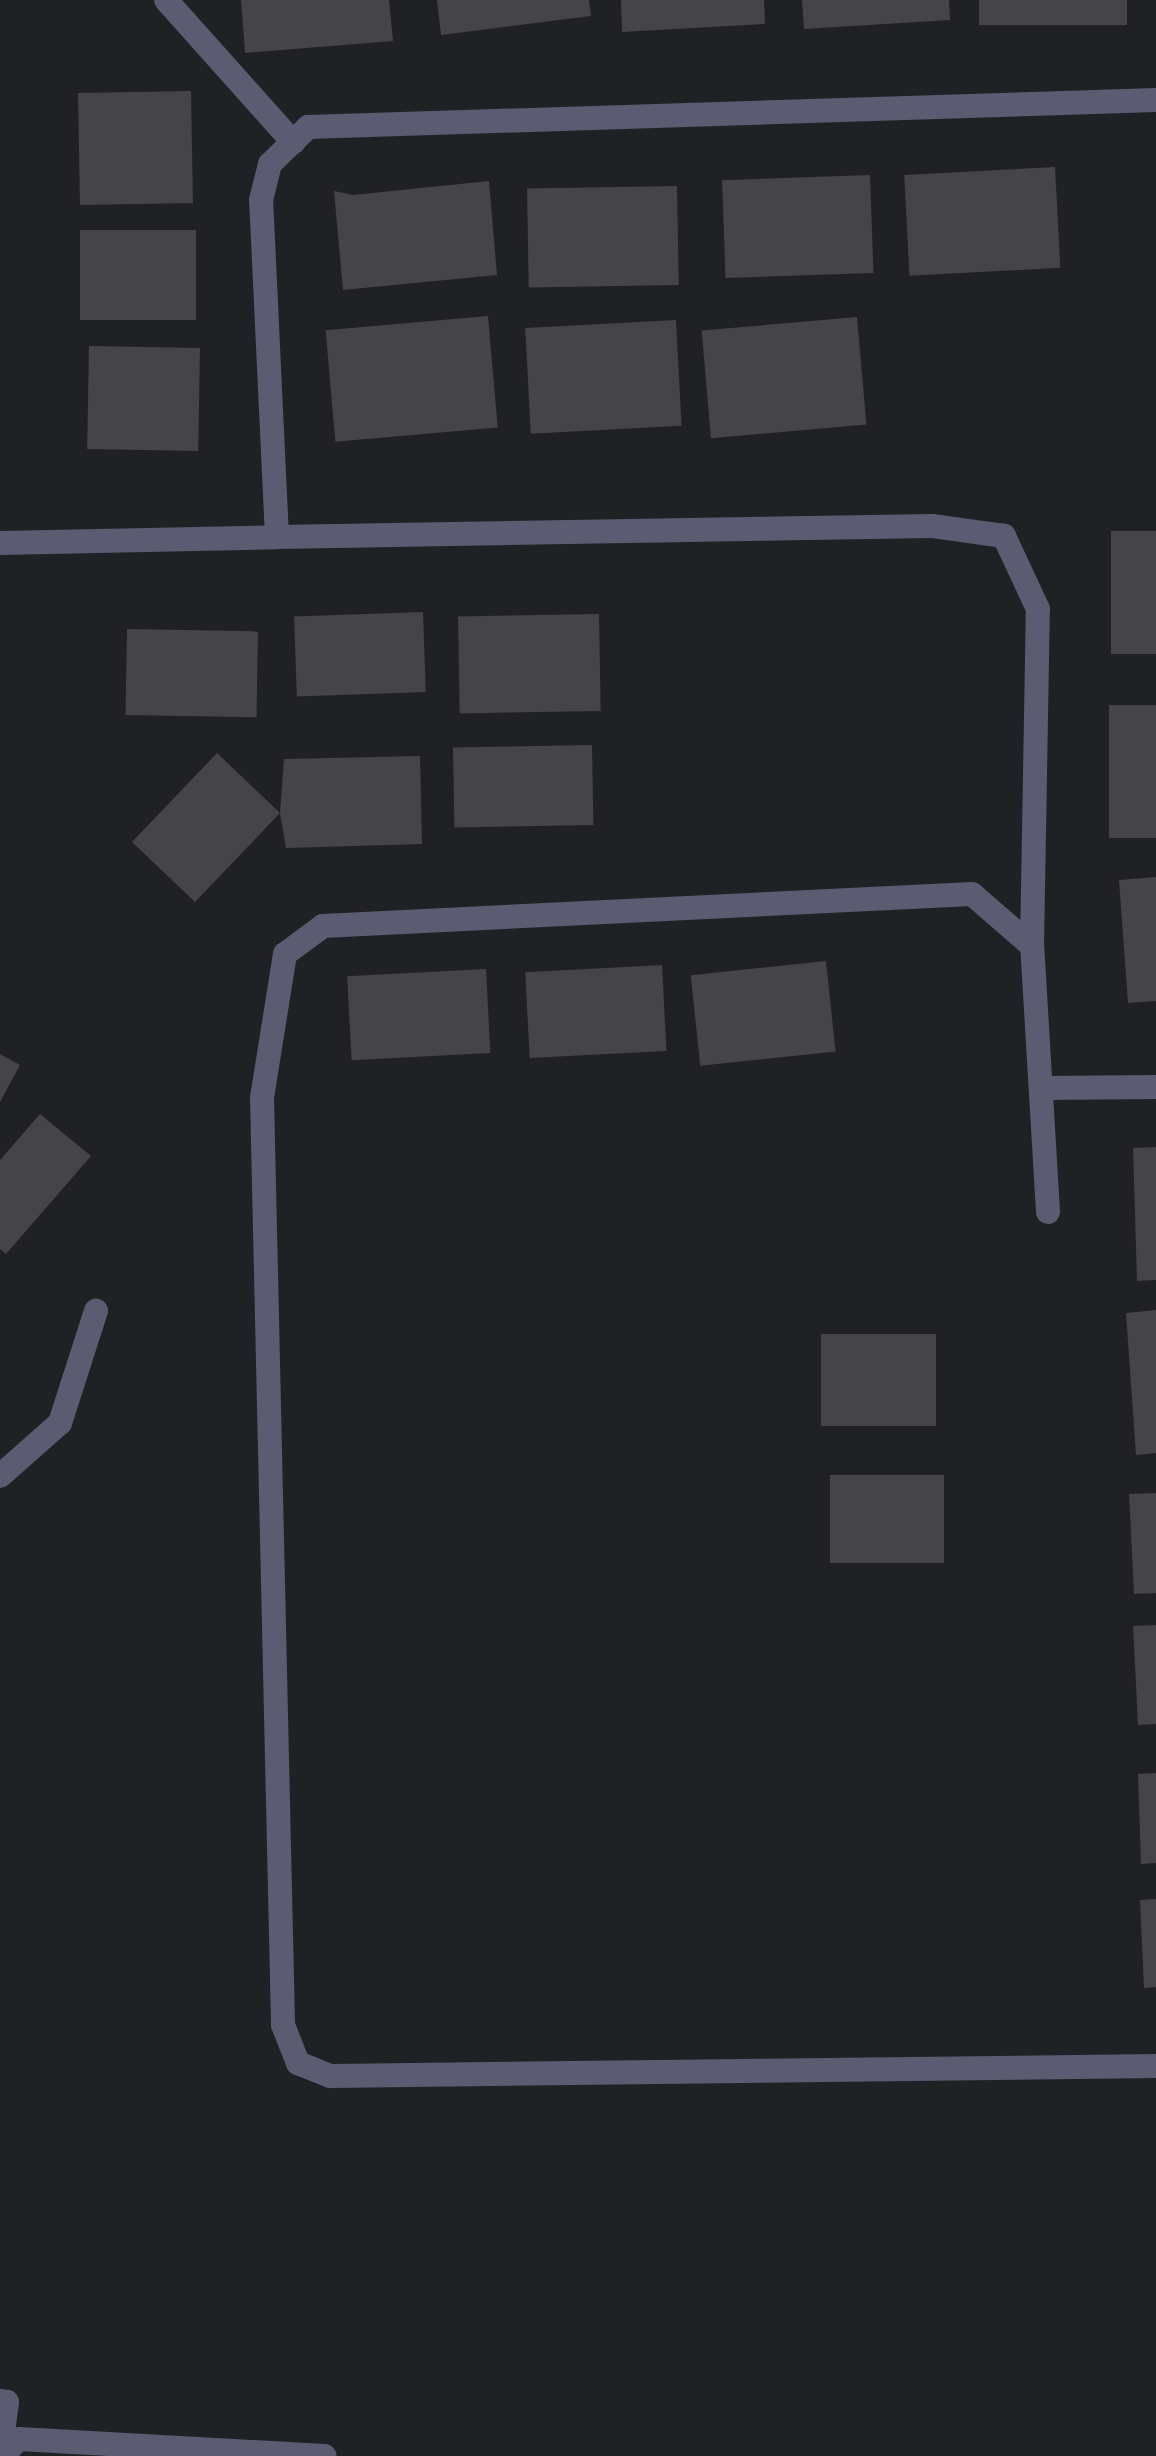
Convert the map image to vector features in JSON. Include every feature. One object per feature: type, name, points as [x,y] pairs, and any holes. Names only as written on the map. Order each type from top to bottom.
[{"type":"street","points":[[166,0],[293,142]]},
{"type":"street","points":[[277,537],[261,200],[270,164],[308,127],[1156,100]]},
{"type":"street","points":[[0,543],[932,526],[1004,536],[1038,609],[1032,946],[1048,1212]]},
{"type":"street","points":[[1032,946],[972,894],[323,926],[285,954],[262,1098],[283,2025],[298,2063],[331,2076],[1156,2066]]},
{"type":"street","points":[[1041,1088],[1156,1087]]},
{"type":"street","points":[[0,1476],[60,1423],[96,1311]]},
{"type":"street","points":[[0,2401],[7,2402],[1,2456]]},
{"type":"street","points":[[1,2456],[19,2439],[325,2456]]},
{"type":"building","points":[[241,0],[389,0],[393,41],[245,53]]},
{"type":"building","points":[[437,0],[589,0],[591,16],[441,35]]},
{"type":"building","points":[[621,0],[764,0],[765,24],[622,32]]},
{"type":"building","points":[[802,0],[949,0],[950,20],[804,29]]},
{"type":"building","points":[[979,0],[1127,0],[1127,25],[979,25]]},
{"type":"building","points":[[191,91],[193,203],[80,205],[78,93]]},
{"type":"building","points":[[1055,167],[1060,268],[909,276],[904,175]]},
{"type":"building","points":[[870,175],[873,273],[726,278],[722,180]]},
{"type":"building","points":[[489,181],[497,275],[343,290],[334,191],[353,195]]},
{"type":"building","points":[[677,186],[679,285],[529,288],[527,189]]},
{"type":"building","points":[[80,230],[196,230],[196,320],[80,320]]},
{"type":"building","points":[[488,316],[498,428],[335,442],[326,330]]},
{"type":"building","points":[[857,317],[866,425],[711,438],[702,331]]},
{"type":"building","points":[[676,320],[682,426],[531,434],[525,328]]},
{"type":"building","points":[[89,346],[200,348],[198,451],[87,449]]},
{"type":"building","points":[[1111,531],[1156,531],[1156,654],[1111,654]]},
{"type":"building","points":[[423,612],[426,692],[297,696],[294,617]]},
{"type":"building","points":[[599,614],[601,711],[460,713],[458,616]]},
{"type":"building","points":[[127,629],[258,631],[256,717],[125,715]]},
{"type":"building","points":[[1109,705],[1156,705],[1156,838],[1109,838]]},
{"type":"building","points":[[592,745],[593,825],[454,827],[453,747]]},
{"type":"building","points":[[217,753],[280,813],[195,902],[132,842]]},
{"type":"building","points":[[420,756],[422,844],[286,848],[280,813],[284,759]]},
{"type":"building","points":[[1156,877],[1156,1001],[1128,1003],[1119,880]]},
{"type":"building","points":[[826,961],[836,1052],[700,1066],[691,975]]},
{"type":"building","points":[[662,965],[667,1051],[530,1058],[525,972]]},
{"type":"building","points":[[486,969],[490,1053],[352,1060],[347,976]]},
{"type":"building","points":[[0,1054],[20,1065],[0,1102]]},
{"type":"building","points":[[40,1114],[91,1156],[6,1254],[0,1249],[0,1160]]},
{"type":"building","points":[[1156,1147],[1156,1280],[1137,1281],[1133,1148]]},
{"type":"building","points":[[1156,1310],[1156,1453],[1136,1455],[1126,1313]]},
{"type":"building","points":[[821,1334],[936,1334],[936,1426],[821,1426]]},
{"type":"building","points":[[830,1475],[944,1475],[944,1563],[830,1563]]},
{"type":"building","points":[[1156,1493],[1156,1593],[1134,1594],[1129,1494]]},
{"type":"building","points":[[1156,1625],[1156,1724],[1138,1725],[1133,1626]]},
{"type":"building","points":[[1156,1773],[1156,1863],[1141,1864],[1138,1774]]},
{"type":"building","points":[[1156,1899],[1156,1987],[1144,1988],[1140,1900]]}]
